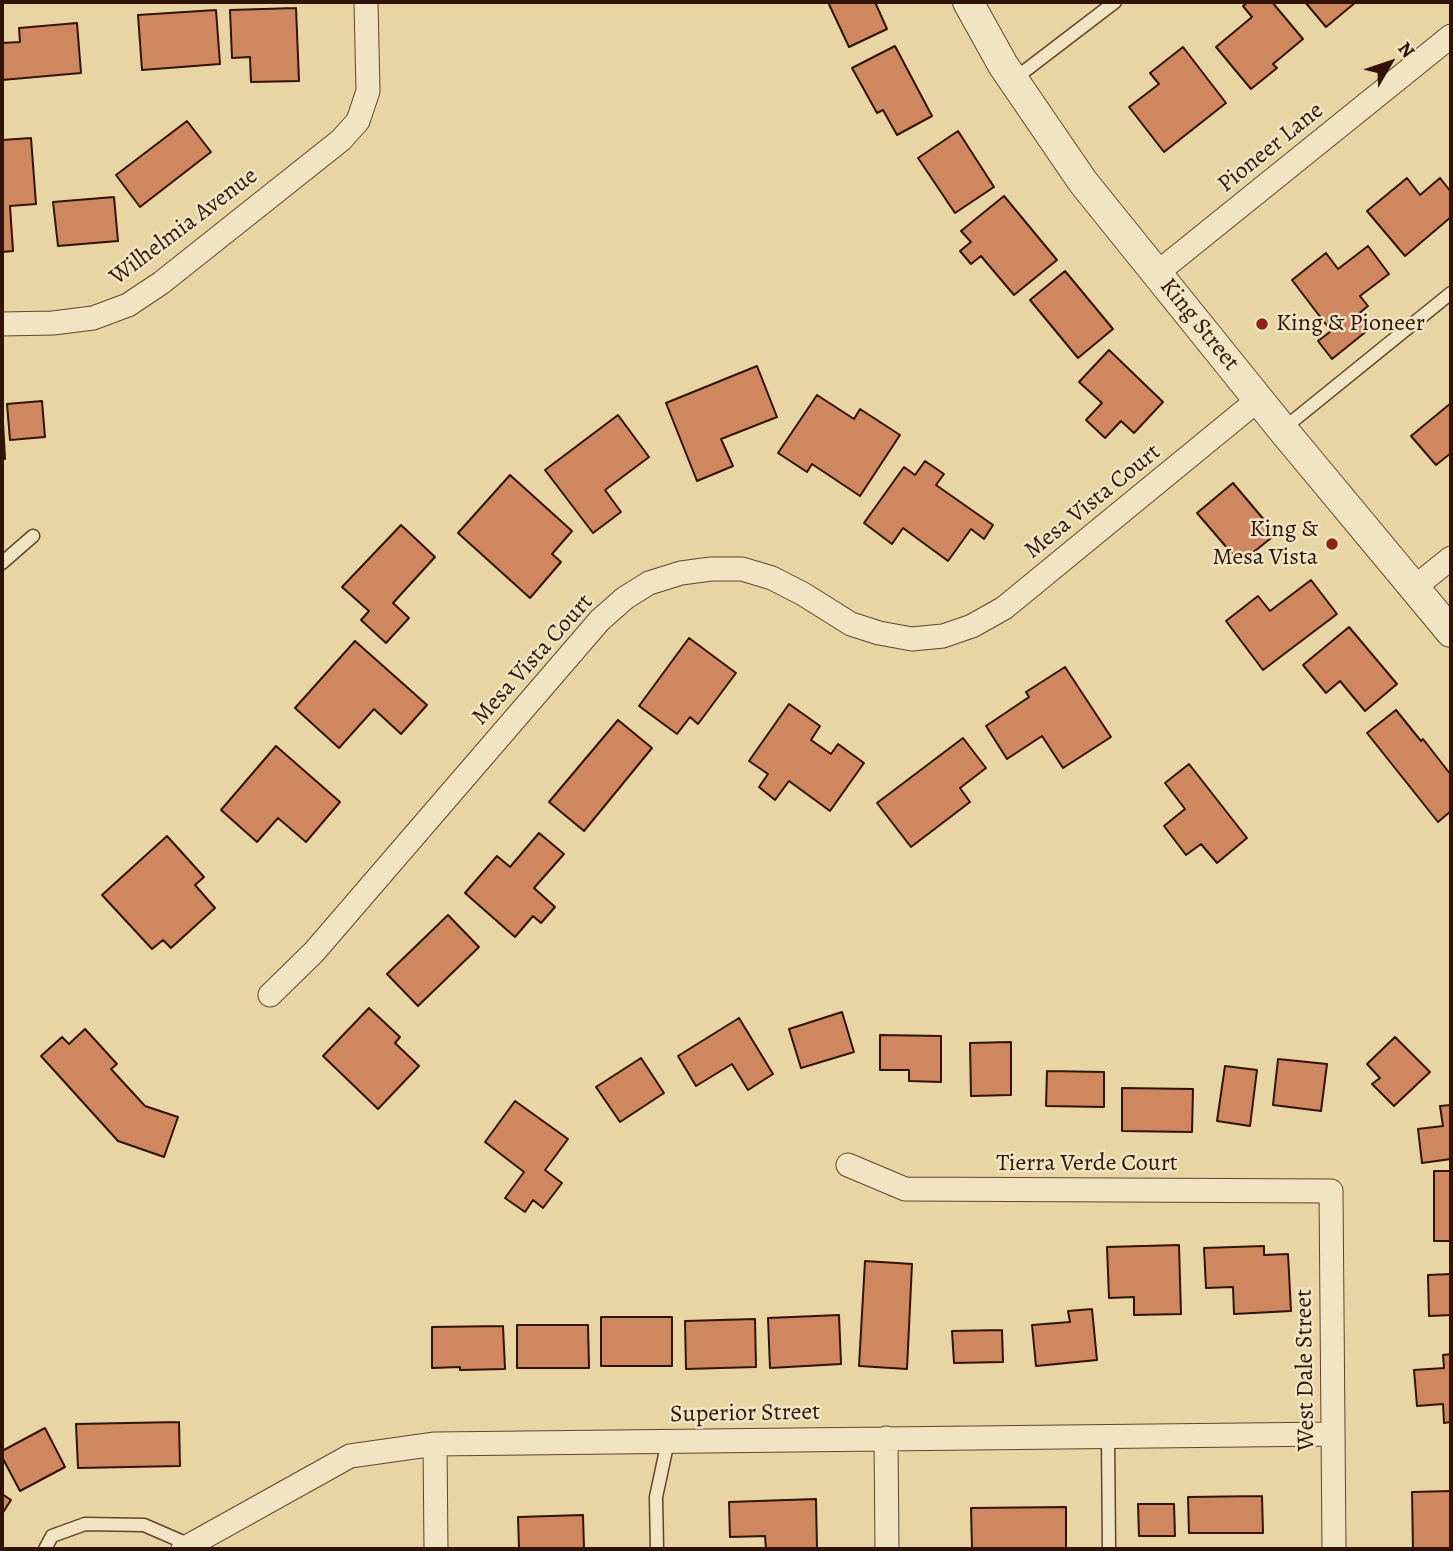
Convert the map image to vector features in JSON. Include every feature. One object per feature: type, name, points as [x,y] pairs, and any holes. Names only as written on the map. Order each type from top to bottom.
[{"type":"street","name":"Wilhelmia Avenue","points":[[2,324],[53,323],[93,318],[128,305],[161,283],[341,140],[358,121],[368,90],[366,2]]},
{"type":"street","name":"King Street","points":[[968,2],[1003,65],[1083,182],[1283,430],[1451,632]]},
{"type":"street","name":"Pioneer Lane","points":[[1157,273],[1451,36]]},
{"type":"street","name":"Mesa Vista Court","points":[[270,995],[314,952],[600,620],[625,598],[649,583],[681,573],[710,569],[743,569],[782,583],[851,624],[912,639],[943,636],[972,626],[1004,608],[1259,399]]},
{"type":"street","points":[[1415,587],[1451,558]]},
{"type":"street","name":"Tierra Verde Court","points":[[848,1165],[905,1189],[1331,1191]]},
{"type":"street","name":"West Dale Street","points":[[1331,1191],[1334,1549]]},
{"type":"street","name":"Superior Street","points":[[187,1547],[350,1456],[435,1444],[1333,1434]]},
{"type":"street","points":[[886,1438],[887,1549]]},
{"type":"street","points":[[435,1444],[436,1549]]},
{"type":"lane","points":[[1013,80],[1115,2]]},
{"type":"lane","points":[[1283,430],[1451,293]]},
{"type":"lane","points":[[2,563],[33,536]]},
{"type":"lane","points":[[1108,1436],[1109,1549]]},
{"type":"lane","points":[[657,1549],[656,1497],[668,1441]]},
{"type":"lane","points":[[44,1549],[52,1536],[85,1524],[144,1525],[187,1547]]},
{"type":"building","points":[[828,2],[875,2],[887,29],[849,47]]},
{"type":"building","points":[[1248,2],[1272,2],[1303,39],[1273,64],[1277,68],[1251,89],[1216,47],[1252,17],[1243,6]]},
{"type":"building","points":[[1305,2],[1356,2],[1326,27]]},
{"type":"building","points":[[296,8],[299,81],[251,82],[250,57],[232,58],[230,10]]},
{"type":"building","points":[[216,10],[220,64],[142,70],[138,15]]},
{"type":"building","points":[[77,23],[81,73],[2,80],[2,43],[20,42],[19,28]]},
{"type":"building","points":[[895,46],[932,116],[897,135],[883,110],[877,113],[852,68]]},
{"type":"building","points":[[1183,47],[1226,103],[1164,152],[1129,107],[1159,84],[1150,73]]},
{"type":"building","points":[[187,121],[211,152],[140,207],[116,175]]},
{"type":"building","points":[[958,131],[994,187],[955,213],[918,158]]},
{"type":"building","points":[[31,138],[36,204],[10,206],[13,251],[2,252],[2,140]]},
{"type":"building","points":[[1407,178],[1420,195],[1440,178],[1451,192],[1451,217],[1405,256],[1367,211]]},
{"type":"building","points":[[1004,196],[1057,260],[1014,295],[981,256],[971,264],[960,251],[971,242],[961,231]]},
{"type":"building","points":[[114,197],[118,241],[58,246],[53,202]]},
{"type":"building","points":[[1368,246],[1389,274],[1360,296],[1368,306],[1357,315],[1368,330],[1332,359],[1318,341],[1331,331],[1292,280],[1326,253],[1338,269]]},
{"type":"building","points":[[1065,271],[1113,329],[1078,358],[1030,300]]},
{"type":"building","points":[[1109,350],[1163,402],[1134,433],[1121,421],[1105,438],[1086,420],[1102,403],[1079,382]]},
{"type":"building","points":[[757,366],[777,417],[721,439],[733,466],[697,481],[666,403]]},
{"type":"building","points":[[817,395],[854,419],[860,409],[900,435],[860,496],[812,464],[807,472],[778,453]]},
{"type":"building","points":[[42,401],[45,437],[10,440],[7,404]]},
{"type":"building","points":[[2,403],[5,459],[2,459]]},
{"type":"building","points":[[1451,403],[1451,453],[1436,465],[1411,436]]},
{"type":"building","points":[[618,415],[649,457],[605,490],[621,512],[593,533],[545,470]]},
{"type":"building","points":[[925,461],[944,474],[936,485],[993,525],[984,539],[971,529],[948,561],[903,528],[892,544],[864,523],[904,467],[915,475]]},
{"type":"building","points":[[510,475],[572,531],[552,554],[561,562],[530,598],[458,533]]},
{"type":"building","points":[[1233,483],[1276,534],[1240,563],[1197,513]]},
{"type":"building","points":[[401,525],[435,557],[393,603],[409,618],[386,643],[361,620],[369,611],[342,587]]},
{"type":"building","points":[[1311,580],[1337,614],[1263,670],[1226,621],[1258,596],[1270,611]]},
{"type":"building","points":[[1349,627],[1397,684],[1365,711],[1340,681],[1326,693],[1303,665]]},
{"type":"building","points":[[689,638],[736,673],[698,724],[690,717],[677,734],[639,706]]},
{"type":"building","points":[[355,641],[427,705],[401,734],[374,709],[339,748],[295,708]]},
{"type":"building","points":[[1065,667],[1111,737],[1063,768],[1042,736],[1007,759],[986,726],[1029,697],[1026,692]]},
{"type":"building","points":[[789,704],[820,726],[811,740],[831,754],[838,744],[864,763],[830,811],[789,781],[775,800],[759,787],[768,774],[749,761]]},
{"type":"building","points":[[1396,710],[1451,775],[1451,811],[1438,822],[1367,733]]},
{"type":"building","points":[[618,720],[652,748],[584,831],[549,802]]},
{"type":"building","points":[[963,738],[986,768],[960,788],[970,802],[911,847],[877,803]]},
{"type":"building","points":[[276,746],[340,802],[306,842],[278,818],[257,842],[221,810]]},
{"type":"building","points":[[1189,764],[1247,838],[1217,863],[1201,844],[1186,855],[1164,826],[1185,809],[1165,783]]},
{"type":"building","points":[[539,833],[564,854],[534,888],[555,907],[541,923],[533,916],[515,937],[465,893],[497,856],[510,867]]},
{"type":"building","points":[[167,836],[204,877],[195,885],[215,908],[171,948],[163,940],[152,949],[102,895]]},
{"type":"building","points":[[448,915],[479,947],[418,1006],[387,974]]},
{"type":"building","points":[[369,1008],[400,1037],[395,1043],[419,1066],[378,1109],[323,1056]]},
{"type":"building","points":[[842,1012],[854,1052],[801,1068],[789,1029]]},
{"type":"building","points":[[739,1018],[773,1074],[748,1090],[732,1064],[696,1086],[678,1056]]},
{"type":"building","points":[[85,1029],[117,1064],[111,1069],[145,1106],[178,1117],[164,1157],[118,1141],[41,1056],[62,1037],[69,1044]]},
{"type":"building","points":[[880,1035],[941,1036],[941,1082],[909,1081],[909,1070],[880,1070]]},
{"type":"building","points":[[1395,1037],[1430,1072],[1394,1106],[1372,1084],[1380,1078],[1367,1064]]},
{"type":"building","points":[[1011,1042],[1011,1095],[971,1096],[970,1043]]},
{"type":"building","points":[[641,1058],[664,1093],[620,1122],[596,1087]]},
{"type":"building","points":[[1278,1059],[1327,1064],[1321,1111],[1273,1105]]},
{"type":"building","points":[[1225,1066],[1257,1070],[1250,1126],[1217,1121]]},
{"type":"building","points":[[1047,1071],[1104,1072],[1104,1107],[1046,1106]]},
{"type":"building","points":[[1122,1088],[1193,1089],[1192,1132],[1122,1131]]},
{"type":"building","points":[[515,1101],[568,1139],[545,1170],[562,1183],[543,1208],[533,1200],[525,1212],[505,1198],[524,1172],[485,1142]]},
{"type":"building","points":[[1451,1105],[1451,1159],[1422,1163],[1418,1129],[1443,1126],[1440,1106]]},
{"type":"building","points":[[1434,1171],[1451,1171],[1451,1241],[1434,1241]]},
{"type":"building","points":[[1179,1245],[1181,1314],[1134,1315],[1134,1297],[1109,1298],[1107,1247]]},
{"type":"building","points":[[1264,1246],[1264,1255],[1288,1254],[1291,1311],[1234,1314],[1233,1287],[1206,1288],[1204,1248]]},
{"type":"building","points":[[865,1261],[912,1264],[907,1369],[859,1366]]},
{"type":"building","points":[[1451,1274],[1451,1315],[1429,1316],[1428,1275]]},
{"type":"building","points":[[1092,1309],[1097,1360],[1036,1366],[1032,1325],[1070,1322],[1068,1311]]},
{"type":"building","points":[[839,1315],[841,1364],[770,1368],[768,1318]]},
{"type":"building","points":[[601,1317],[672,1317],[672,1366],[601,1366]]},
{"type":"building","points":[[755,1319],[756,1367],[686,1369],[685,1321]]},
{"type":"building","points":[[517,1325],[588,1325],[589,1368],[517,1368]]},
{"type":"building","points":[[503,1326],[505,1369],[432,1368],[432,1327]]},
{"type":"building","points":[[1002,1330],[1003,1362],[954,1363],[952,1331]]},
{"type":"building","points":[[1451,1354],[1451,1422],[1444,1423],[1443,1404],[1417,1406],[1414,1370],[1444,1368],[1443,1355]]},
{"type":"building","points":[[179,1422],[180,1466],[78,1468],[76,1424]]},
{"type":"building","points":[[45,1428],[65,1467],[20,1491],[2,1457],[2,1451]]},
{"type":"building","points":[[1451,1491],[1451,1549],[1413,1549],[1412,1492]]},
{"type":"building","points":[[2,1494],[11,1500],[2,1514]]},
{"type":"building","points":[[1262,1496],[1263,1533],[1189,1533],[1188,1497]]},
{"type":"building","points":[[816,1499],[817,1549],[766,1549],[765,1536],[730,1537],[729,1502]]},
{"type":"building","points":[[1138,1504],[1174,1504],[1175,1536],[1139,1536]]},
{"type":"building","points":[[1066,1507],[1066,1549],[972,1549],[971,1508]]},
{"type":"building","points":[[583,1515],[584,1549],[519,1549],[518,1517]]},
{"type":"place","name":"King & Pioneer","points":[[1262,324]]},
{"type":"place","name":"King & Mesa Vista","points":[[1332,544]]}]
